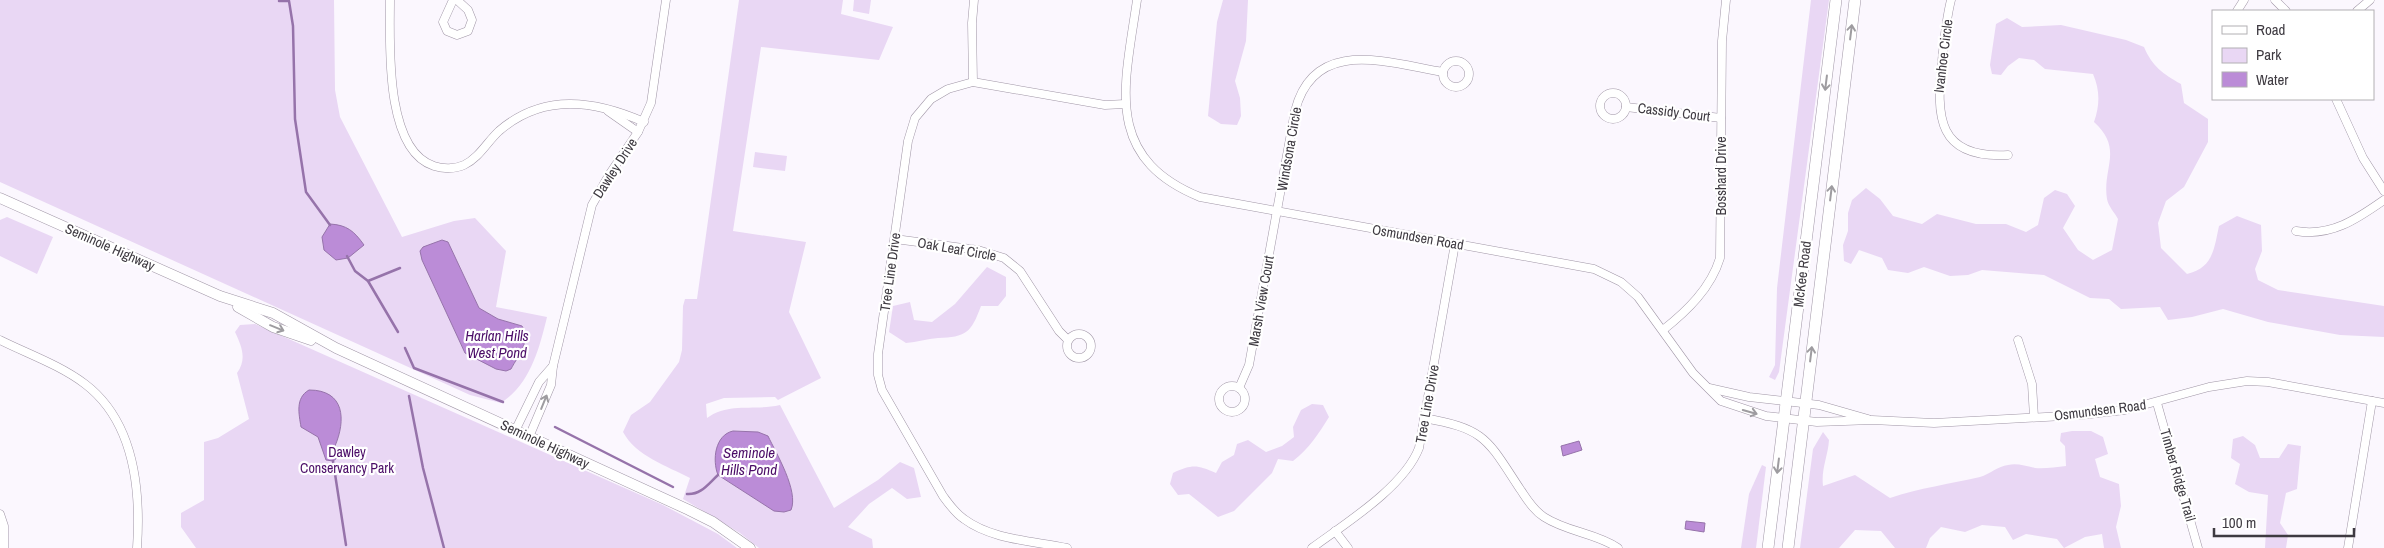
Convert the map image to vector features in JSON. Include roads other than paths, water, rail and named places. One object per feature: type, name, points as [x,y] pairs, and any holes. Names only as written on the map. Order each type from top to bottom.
[{"type":"main road","name":"McKee Road","points":[[1768,548],[1836,0]]},
{"type":"main road","name":"McKee Road","points":[[1788,548],[1855,0]]},
{"type":"street","points":[[390,0],[389,70],[395,103],[406,139],[415,153],[428,164],[447,168],[465,165],[473,160],[504,127],[537,108],[575,103],[621,112],[644,122]]},
{"type":"street","name":"Dawley Drive","points":[[528,437],[552,385],[553,366],[592,205],[609,175],[644,122],[654,85],[666,0]]},
{"type":"street","points":[[973,82],[972,23],[974,0]]},
{"type":"street","name":"Osmundsen Road","points":[[1137,0],[1125,104],[1129,125],[1138,147],[1153,167],[1166,179],[1181,189],[1200,197],[1594,269],[1614,278],[1633,292],[1693,373],[1727,404],[1766,416],[1803,421],[1836,423],[1872,420],[1934,423],[2125,410],[2157,403],[2209,387],[2247,381],[2268,382],[2384,403]]},
{"type":"street","name":"Bosshard Drive","points":[[1663,330],[1706,287],[1715,275],[1720,258],[1722,41],[1726,0]]},
{"type":"street","name":"Ivanhoe Circle","points":[[1951,0],[1938,98],[1943,125],[1955,142],[1969,150],[1993,156],[2008,155]]},
{"type":"street","points":[[2275,0],[2285,10]]},
{"type":"street","points":[[2358,10],[2370,0]]},
{"type":"street","name":"Windsona Circle","points":[[1277,212],[1299,97],[1313,77],[1334,62],[1354,59],[1443,72]]},
{"type":"street","name":"Tree Line Drive","points":[[1067,548],[989,532],[962,518],[942,496],[889,404],[882,390],[877,363],[908,141],[915,118],[924,106],[939,93],[973,82],[1105,105],[1125,104]]},
{"type":"street","points":[[2336,100],[2363,158],[2384,191]]},
{"type":"street","name":"Cassidy Court","points":[[1626,107],[1721,118]]},
{"type":"street","points":[[606,110],[638,132]]},
{"type":"street","name":"Seminole Highway","points":[[0,198],[220,296],[273,327],[336,348],[697,514],[730,533],[750,548]]},
{"type":"street","points":[[2296,231],[2314,233],[2336,229],[2358,219],[2384,200]]},
{"type":"street","name":"Marsh View Court","points":[[1239,388],[1249,365],[1277,212]]},
{"type":"street","name":"Oak Leaf Circle","points":[[895,239],[978,250],[1004,258],[1013,264],[1028,281],[1059,331],[1068,340]]},
{"type":"street","name":"Tree Line Drive","points":[[1312,548],[1391,487],[1408,470],[1419,448],[1455,244]]},
{"type":"street","points":[[0,340],[69,374],[90,388],[112,412],[124,434],[134,473],[138,511],[137,548]]},
{"type":"street","points":[[2018,340],[2032,384],[2034,417]]},
{"type":"street","name":"Dawley Drive","points":[[515,431],[540,382],[553,366]]},
{"type":"street","name":"Osmundsen Road","points":[[1709,388],[1749,397],[1786,400],[1842,410],[1872,420]]},
{"type":"street","points":[[2348,548],[2372,401]]},
{"type":"street","name":"Timber Ridge Trail","points":[[2157,403],[2198,548]]},
{"type":"street","points":[[1424,418],[1446,422],[1475,432],[1492,446],[1535,510],[1556,523],[1599,538],[1618,548]]},
{"type":"street","points":[[0,514],[4,526],[4,548]]},
{"type":"street","points":[[1335,531],[1348,548]]},
{"type":"water","points":[[330,224],[350,230],[364,245],[348,258],[336,260],[324,250],[322,237]]},
{"type":"water","name":"Harlan Hills West Pond","points":[[442,240],[448,242],[479,308],[498,319],[522,326],[525,342],[511,369],[506,371],[496,369],[465,353],[422,260],[420,251],[423,247]]},
{"type":"water","points":[[309,390],[321,391],[330,395],[340,408],[341,426],[335,446],[340,456],[333,461],[326,460],[318,437],[301,427],[300,402]]},
{"type":"water","name":"Seminole Hills Pond","points":[[733,431],[758,432],[768,436],[789,483],[793,502],[791,510],[784,512],[774,511],[718,475],[715,462],[716,449],[722,437]]},
{"type":"water","points":[[1579,441],[1582,450],[1563,456],[1561,446]]},
{"type":"water","points":[[1686,521],[1705,523],[1704,532],[1685,529]]},
{"type":"waterway","points":[[279,1],[289,1],[293,26],[295,119],[306,192],[330,225]]},
{"type":"waterway","points":[[347,256],[355,271],[368,281],[398,332]]},
{"type":"waterway","points":[[368,281],[400,268]]},
{"type":"waterway","points":[[405,348],[414,368],[503,402]]},
{"type":"waterway","points":[[409,396],[423,468],[444,548]]},
{"type":"waterway","points":[[555,427],[673,487]]},
{"type":"waterway","points":[[333,461],[346,545]]},
{"type":"waterway","points":[[687,494],[700,491],[718,475]]},
{"type":"park label","name":"Dawley Conservancy Park","points":[[347,460]]}]
